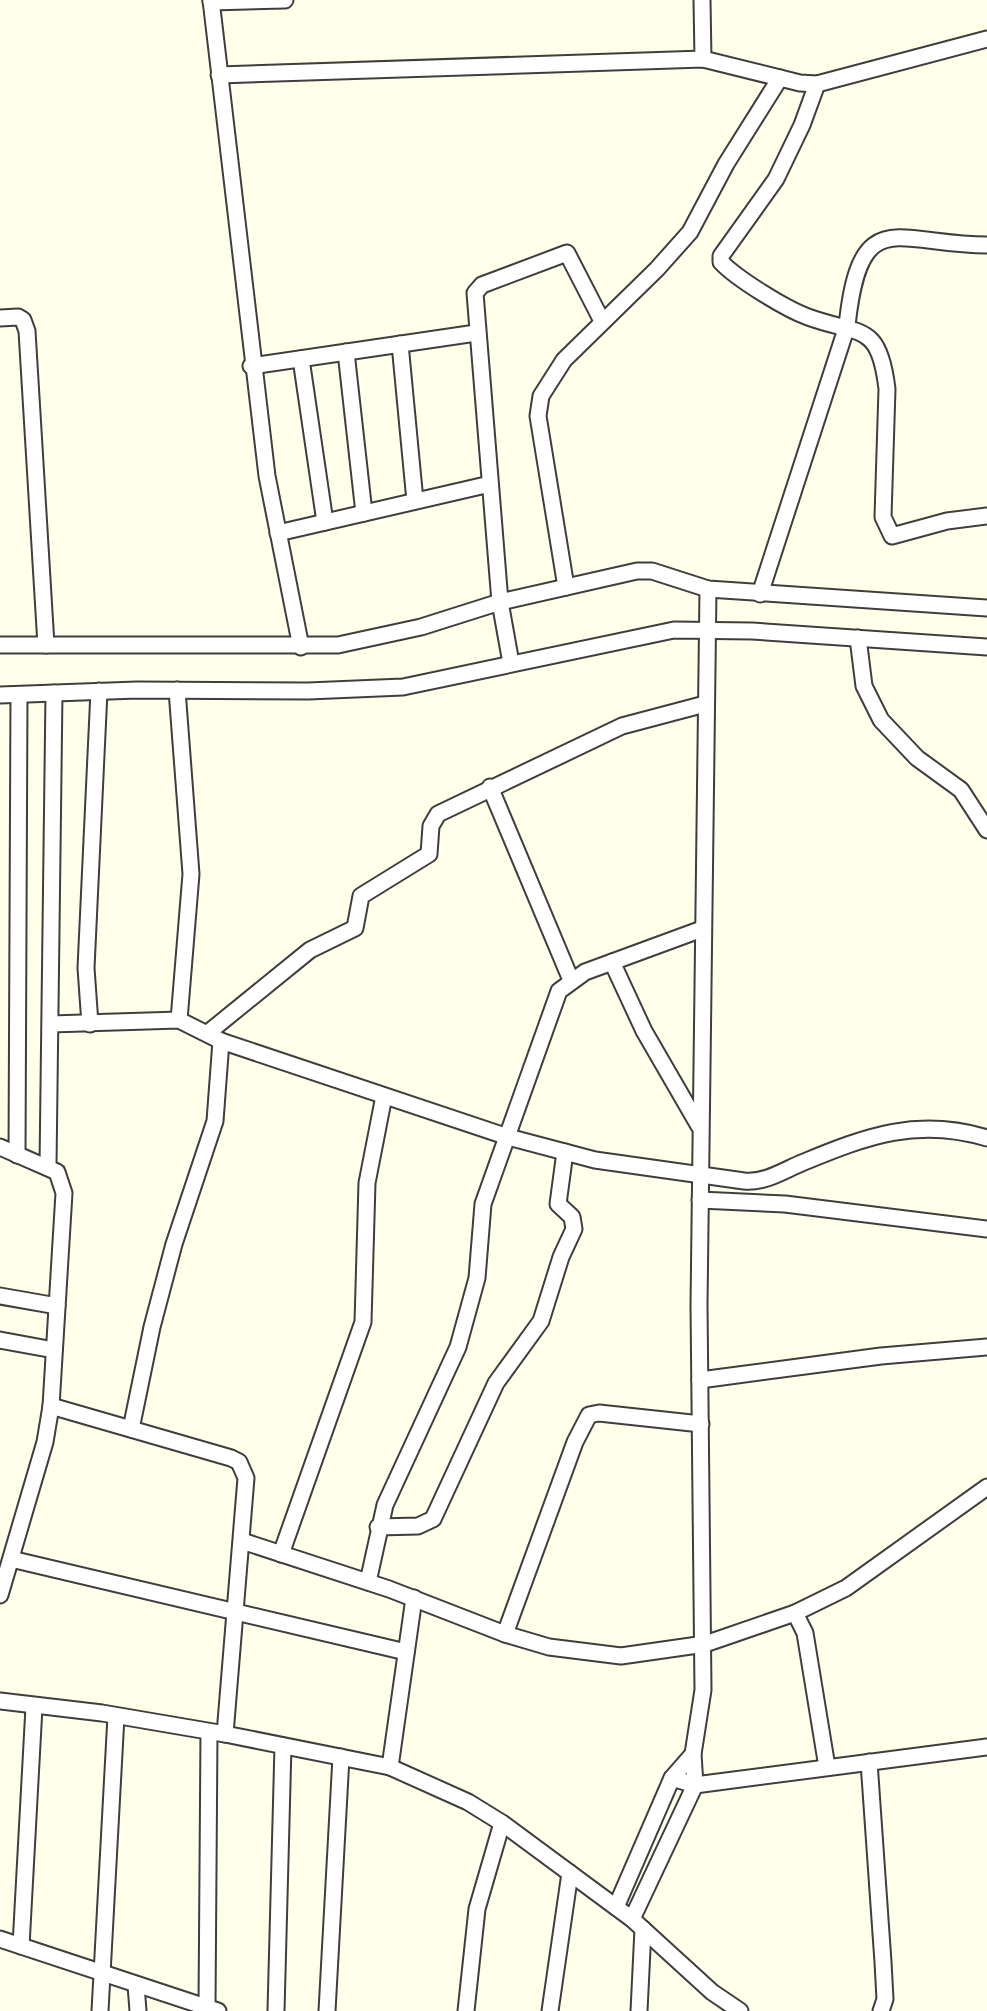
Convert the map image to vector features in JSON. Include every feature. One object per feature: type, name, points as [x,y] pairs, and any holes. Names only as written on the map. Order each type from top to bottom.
[{"type":"street","points":[[285,0],[211,1],[251,366],[301,646]]},
{"type":"street","points":[[702,0],[704,59]]},
{"type":"street","points":[[219,74],[704,59],[816,84],[987,39]]},
{"type":"street","points":[[566,586],[538,416],[541,396],[556,372],[602,321],[690,232],[726,164],[780,78]]},
{"type":"street","points":[[816,84],[802,125],[776,178],[721,259],[723,266],[792,310],[847,326],[874,342],[887,389],[883,517],[888,532],[898,536],[947,521],[987,516]]},
{"type":"street","points":[[760,594],[847,326],[851,284],[859,264],[880,241],[899,235],[987,245]]},
{"type":"street","points":[[511,663],[500,602],[476,333],[474,303],[478,287],[563,253],[570,256],[602,321]]},
{"type":"street","points":[[0,318],[23,320],[27,332],[46,645]]},
{"type":"street","points":[[251,366],[476,333]]},
{"type":"street","points":[[400,344],[415,501]]},
{"type":"street","points":[[346,352],[364,513]]},
{"type":"street","points":[[301,359],[325,522]]},
{"type":"street","points":[[278,532],[490,484]]},
{"type":"street","points":[[0,645],[338,645],[638,571],[652,571],[708,589],[987,608]]},
{"type":"street","points":[[640,2011],[638,1924],[695,1785],[693,1754],[703,1690],[700,1127],[708,589]]},
{"type":"street","points":[[0,696],[404,687],[674,630],[987,646]]},
{"type":"street","points":[[858,638],[864,686],[882,720],[918,758],[961,790],[987,830]]},
{"type":"street","points":[[176,690],[191,874],[179,1020]]},
{"type":"street","points":[[90,1024],[86,968],[100,691]]},
{"type":"street","points":[[48,1166],[54,693]]},
{"type":"street","points":[[17,1155],[19,694]]},
{"type":"street","points":[[131,1429],[174,1244],[215,1121],[215,1037],[310,950],[355,928],[361,896],[429,854],[431,826],[438,814],[622,726],[704,704]]},
{"type":"street","points":[[490,787],[570,980]]},
{"type":"street","points":[[368,1582],[378,1526],[394,1484],[458,1347],[476,1278],[484,1204],[556,1000],[570,980],[702,929]]},
{"type":"street","points":[[612,962],[644,1031],[700,1127]]},
{"type":"street","points":[[51,1024],[179,1020],[215,1037],[508,1137],[636,1168],[700,1173],[744,1182],[763,1180],[890,1131],[939,1127],[987,1138]]},
{"type":"street","points":[[280,1554],[363,1322],[367,1183],[384,1096]]},
{"type":"street","points":[[0,1146],[48,1166],[64,1185],[51,1406],[45,1442],[0,1595]]},
{"type":"street","points":[[378,1526],[418,1526],[434,1519],[496,1384],[538,1328],[574,1229],[572,1217],[558,1204],[565,1152]]},
{"type":"street","points":[[700,1200],[785,1204],[987,1229]]},
{"type":"street","points":[[0,1296],[56,1306]]},
{"type":"street","points":[[0,1340],[54,1350]]},
{"type":"street","points":[[700,1380],[881,1356],[987,1348]]},
{"type":"street","points":[[0,1939],[212,2009],[217,1733],[236,1612],[246,1478],[238,1462],[51,1406]]},
{"type":"street","points":[[505,1634],[575,1442],[589,1415],[701,1424]]},
{"type":"street","points":[[242,1541],[414,1598],[505,1634],[549,1647],[621,1656],[704,1644],[794,1613],[846,1588],[987,1487]]},
{"type":"street","points":[[11,1559],[406,1652]]},
{"type":"street","points":[[390,1767],[414,1598]]},
{"type":"street","points":[[794,1613],[805,1632],[827,1767]]},
{"type":"street","points":[[0,1701],[217,1733],[390,1767],[468,1802],[502,1823],[638,1924],[712,1992],[740,2011]]},
{"type":"street","points":[[21,1946],[34,1707]]},
{"type":"street","points":[[100,2011],[116,1716]]},
{"type":"street","points":[[276,2011],[284,1746]]},
{"type":"street","points":[[672,1778],[695,1785],[987,1748]]},
{"type":"street","points":[[616,1907],[672,1778],[693,1754]]},
{"type":"street","points":[[327,2011],[341,1757]]},
{"type":"street","points":[[870,1762],[884,1962],[885,1998],[881,2011]]},
{"type":"street","points":[[466,2011],[477,1908],[502,1823]]},
{"type":"street","points":[[550,2011],[570,1873]]},
{"type":"street","points":[[136,1986],[138,2011]]}]
